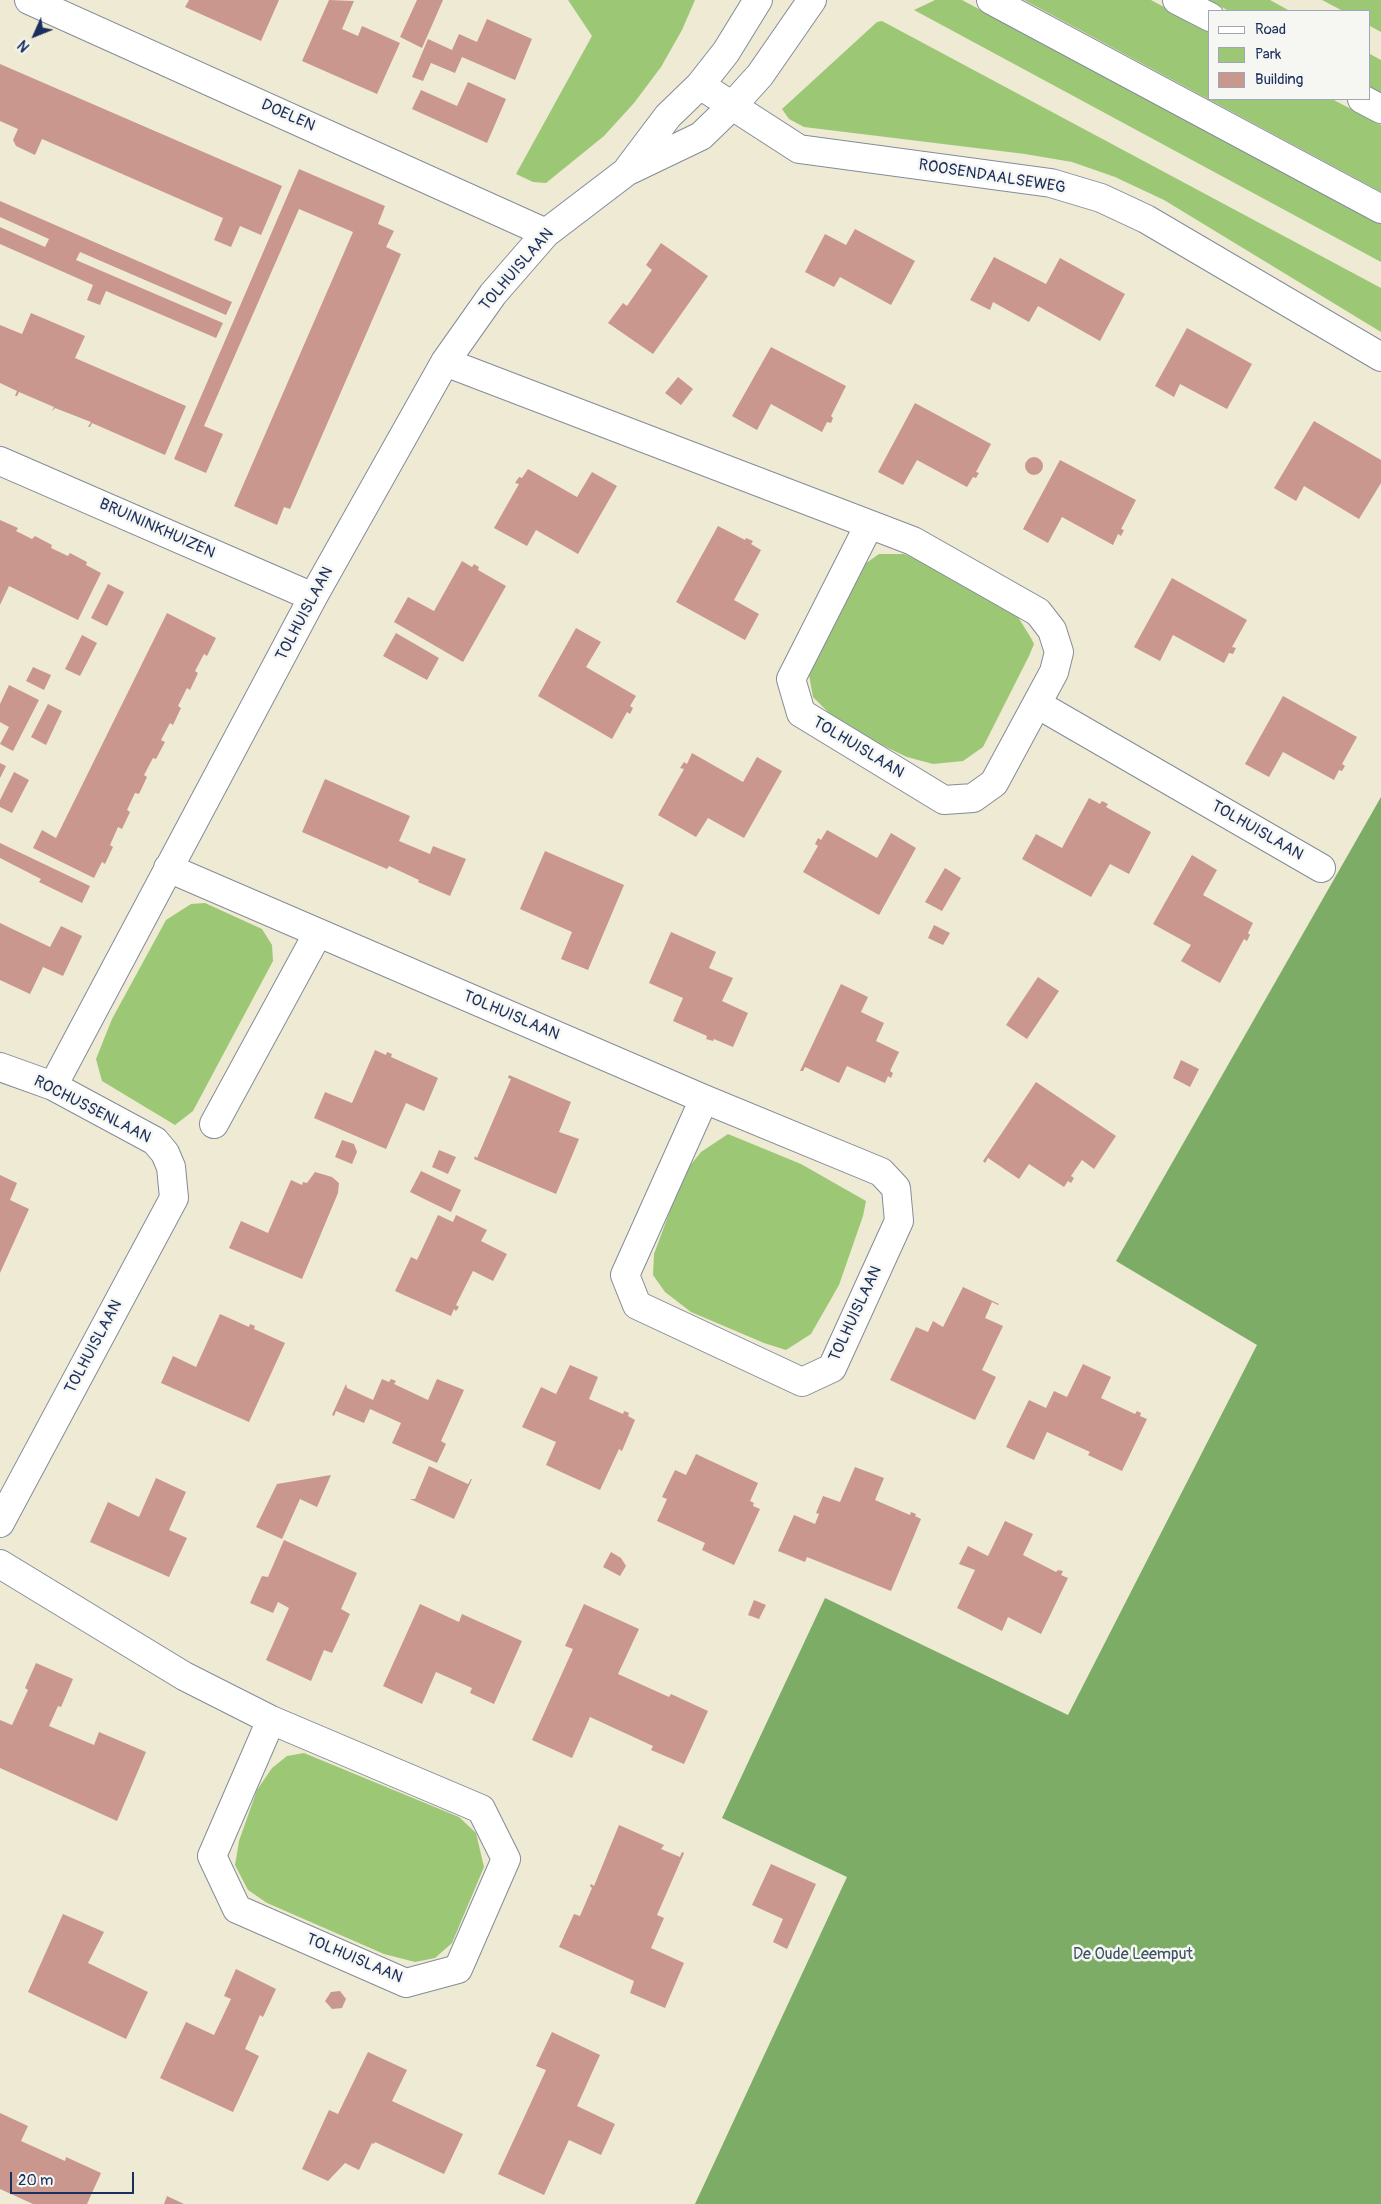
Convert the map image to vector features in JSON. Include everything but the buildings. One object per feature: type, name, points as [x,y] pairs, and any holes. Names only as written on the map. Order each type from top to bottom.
[{"type":"street","name":"DOELEN","points":[[29,0],[546,233]]},
{"type":"street","name":"TOLHUISLAAN","points":[[626,172],[668,116],[700,85],[726,52],[758,0]]},
{"type":"street","name":"TOLHUISLAAN","points":[[53,1086],[313,598],[445,362],[493,294],[546,233],[626,172],[701,136],[760,76],[812,0]]},
{"type":"street","points":[[991,0],[1381,209]]},
{"type":"street","points":[[1177,0],[1208,16]]},
{"type":"street","name":"ROOSENDAALSEWEG","points":[[700,85],[798,149],[1051,183],[1101,198],[1146,219],[1381,357]]},
{"type":"street","points":[[1364,100],[1381,109]]},
{"type":"street","name":"TOLHUISLAAN","points":[[445,362],[913,541],[1038,612],[1052,630],[1058,652],[1054,672],[994,784],[972,798],[944,800],[801,713],[791,679],[870,525]]},
{"type":"street","name":"BRUININKHUIZEN","points":[[0,461],[313,598]]},
{"type":"street","name":"TOLHUISLAAN","points":[[1037,704],[1321,868]]},
{"type":"street","name":"TOLHUISLAAN","points":[[168,868],[704,1099],[881,1172],[896,1188],[899,1221],[832,1368],[802,1382],[636,1305],[625,1275],[704,1099]]},
{"type":"street","points":[[214,1124],[318,933]]},
{"type":"street","name":"ROCHUSSENLAAN","points":[[0,1067],[53,1086],[155,1141],[165,1153],[171,1167]]},
{"type":"street","name":"TOLHUISLAAN","points":[[0,1522],[174,1198],[171,1167]]},
{"type":"street","name":"TOLHUISLAAN","points":[[0,1564],[184,1676],[271,1720],[481,1809],[506,1859],[458,1969],[406,1983],[237,1909],[212,1856],[271,1720]]},
{"type":"green space","points":[[568,0],[695,0],[682,30],[661,67],[634,103],[604,136],[546,183],[533,182],[516,174],[592,36]]},
{"type":"green space","points":[[935,0],[962,0],[1381,224],[1381,262],[914,10]]},
{"type":"green space","points":[[1024,0],[1151,0],[1208,31],[1208,99]]},
{"type":"green space","points":[[1208,0],[1270,0],[1288,10],[1227,10]]},
{"type":"green space","points":[[1322,0],[1381,0],[1381,32],[1371,27],[1371,10],[1341,10]]},
{"type":"green space","points":[[882,21],[1381,288],[1381,332],[1164,200],[1115,177],[1072,162],[1025,154],[804,127],[789,119],[782,109],[877,22]]},
{"type":"green space","points":[[1371,55],[1381,60],[1381,94],[1371,89]]},
{"type":"green space","points":[[1210,100],[1334,100],[1381,125],[1381,192]]},
{"type":"green space","points":[[879,554],[904,554],[941,567],[984,592],[1018,617],[1034,644],[983,747],[963,761],[933,764],[907,757],[865,737],[834,718],[813,697],[809,675],[823,634],[862,566]]},
{"type":"green space","name":"De Oude Leemput","points":[[1381,797],[1381,2204],[695,2204],[847,1877],[722,1818],[825,1598],[1068,1715],[1257,1345],[1116,1261]]},
{"type":"green space","points":[[205,903],[262,929],[272,945],[273,961],[193,1111],[175,1125],[102,1081],[96,1059],[112,1019],[166,920],[191,904]]},
{"type":"green space","points":[[728,1134],[801,1164],[866,1201],[863,1216],[839,1285],[811,1334],[786,1350],[764,1343],[691,1312],[665,1292],[653,1275],[654,1254],[684,1173],[701,1152]]},
{"type":"green space","points":[[304,1753],[459,1817],[476,1833],[484,1867],[452,1943],[435,1958],[415,1962],[384,1954],[267,1903],[248,1890],[235,1865],[239,1841],[257,1790],[272,1768],[287,1756]]}]
